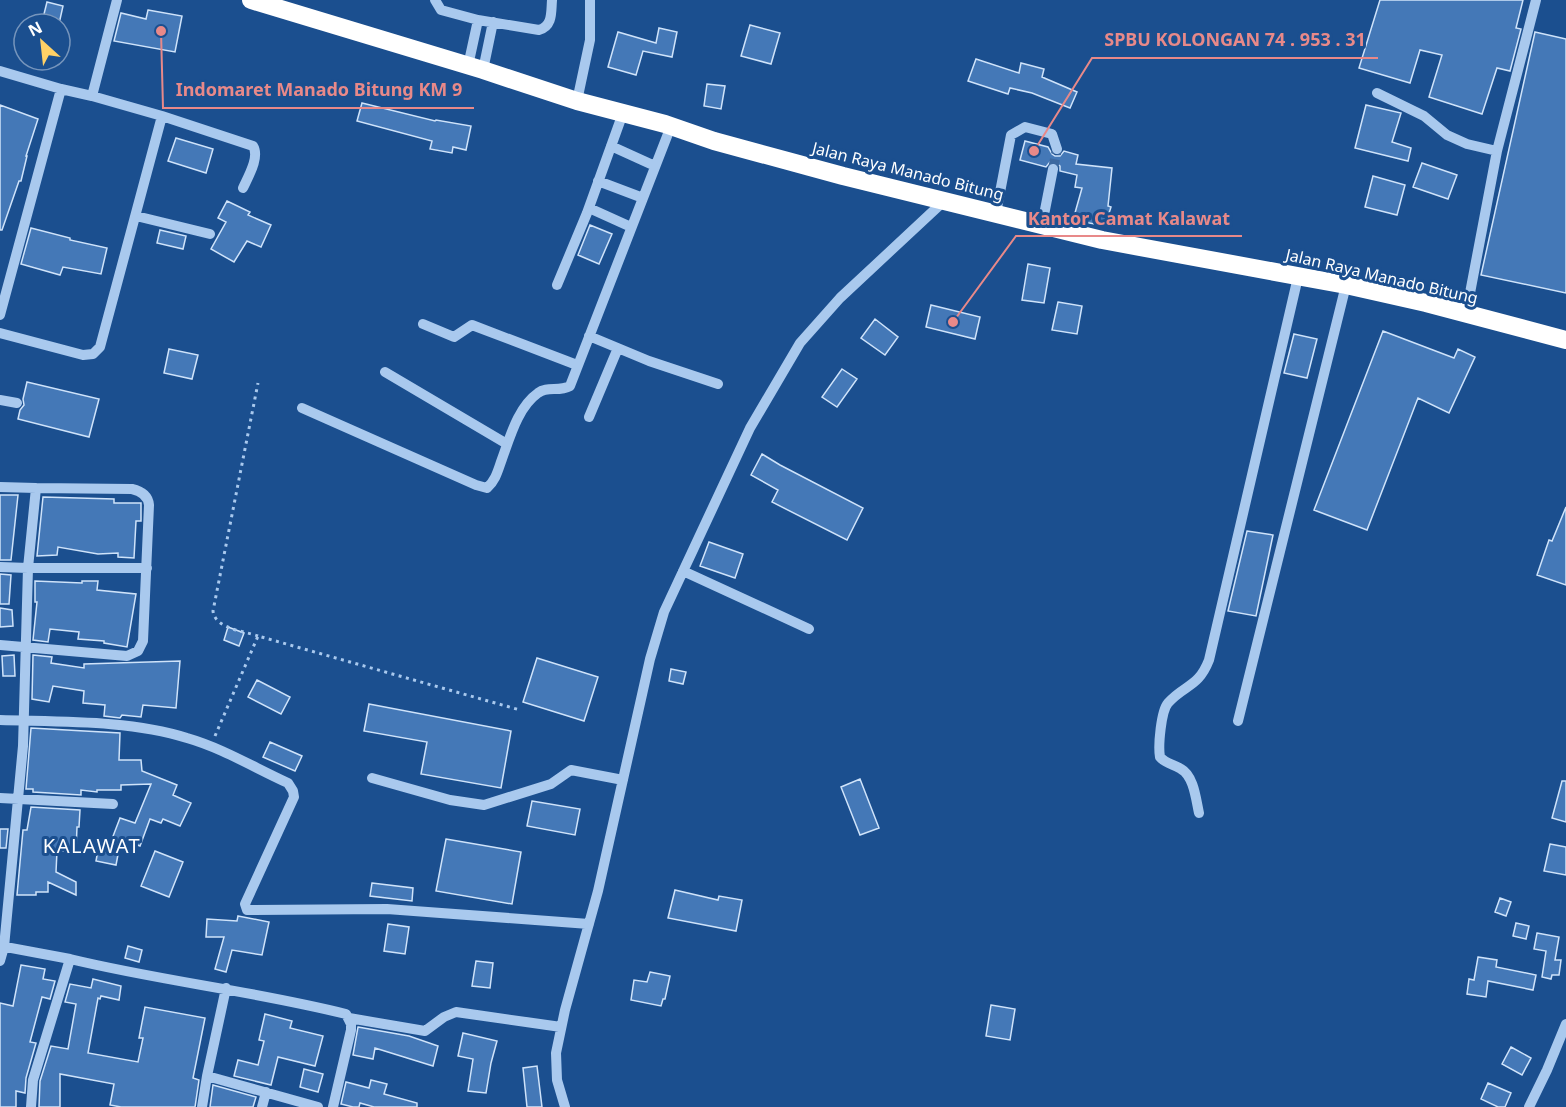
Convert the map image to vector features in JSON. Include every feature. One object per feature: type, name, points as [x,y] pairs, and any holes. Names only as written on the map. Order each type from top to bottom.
[{"type":"highway","name":"Jalan Raya Manado Bitung","points":[[250,0],[271,3],[577,102],[671,126],[773,158],[1102,240],[1346,285],[1566,340]]},
{"type":"street","points":[[92,96],[117,0]]},
{"type":"street","points":[[435,0],[441,10],[478,20],[539,30],[544,29],[550,21],[552,0]]},
{"type":"street","points":[[577,102],[590,40],[590,0]]},
{"type":"street","points":[[1466,314],[1497,151],[1536,0]]},
{"type":"street","points":[[476,68],[478,20]]},
{"type":"street","points":[[476,68],[493,22]]},
{"type":"street","points":[[0,71],[162,116],[253,146],[256,151],[255,157],[243,188]]},
{"type":"street","points":[[0,315],[61,89]]},
{"type":"street","points":[[1377,93],[1424,116],[1447,135],[1467,144],[1497,151]]},
{"type":"street","points":[[557,285],[589,208],[623,113]]},
{"type":"street","points":[[0,333],[83,355],[96,352],[102,344],[162,116]]},
{"type":"street","points":[[302,408],[483,488],[488,488],[494,482],[518,418],[533,397],[545,389],[564,389],[570,386],[671,126]]},
{"type":"street","points":[[996,213],[1011,135],[1025,127],[1052,134],[1057,149]]},
{"type":"street","points":[[611,146],[655,166]]},
{"type":"street","points":[[1042,225],[1053,169]]},
{"type":"street","points":[[598,181],[643,198]]},
{"type":"street","points":[[565,1107],[557,1080],[556,1053],[561,1027],[614,826],[650,659],[664,612],[750,428],[800,342],[840,298],[944,201]]},
{"type":"street","points":[[589,208],[631,227]]},
{"type":"street","points":[[136,216],[210,234]]},
{"type":"street","points":[[1199,813],[1191,782],[1184,770],[1164,762],[1160,757],[1164,709],[1168,702],[1195,683],[1204,673],[1209,660],[1298,277]]},
{"type":"street","points":[[1238,721],[1346,285]]},
{"type":"street","points":[[423,324],[454,337],[472,325],[577,365]]},
{"type":"street","points":[[589,336],[718,384]]},
{"type":"street","points":[[589,417],[618,348]]},
{"type":"street","points":[[385,372],[507,444]]},
{"type":"street","points":[[0,400],[17,403]]},
{"type":"street","points":[[0,487],[132,489],[141,492],[147,498],[149,505],[143,641],[138,651],[127,656],[0,645]]},
{"type":"street","points":[[0,961],[19,799],[28,568],[36,488]]},
{"type":"street","points":[[0,567],[147,567]]},
{"type":"street","points":[[683,571],[809,629]]},
{"type":"street","points":[[0,720],[155,730],[211,746],[288,783],[294,797],[245,904],[247,910],[387,909],[589,924]]},
{"type":"street","points":[[372,778],[450,800],[484,805],[551,784],[571,770],[623,780]]},
{"type":"street","points":[[0,798],[113,804]]},
{"type":"street","points":[[2,946],[302,1003],[345,1014],[349,1018],[425,1031],[444,1017],[456,1012],[561,1027]]},
{"type":"street","points":[[31,1107],[33,1080],[69,959]]},
{"type":"street","points":[[202,1107],[226,988]]},
{"type":"street","points":[[333,1107],[351,1030],[349,1018]]},
{"type":"street","points":[[1529,1107],[1566,1024]]},
{"type":"street","points":[[207,1076],[318,1107]]},
{"type":"street","points":[[262,1107],[266,1092]]},
{"type":"path","points":[[258,383],[213,611],[215,620],[220,624],[258,636],[520,710]]},
{"type":"path","points":[[211,746],[258,636]]},
{"type":"building","points":[[1380,0],[1523,0],[1516,28],[1521,29],[1510,71],[1497,68],[1482,114],[1429,97],[1442,55],[1420,50],[1410,83],[1359,68]]},
{"type":"building","points":[[47,2],[63,6],[62,12],[44,12]]},
{"type":"building","points":[[148,10],[182,16],[175,52],[114,41],[121,13],[146,19]]},
{"type":"building","points":[[750,25],[780,33],[771,64],[741,56]]},
{"type":"building","points":[[659,28],[677,32],[672,57],[643,51],[636,75],[608,67],[618,32],[656,43]]},
{"type":"building","points":[[1535,32],[1566,39],[1566,293],[1481,275]]},
{"type":"building","points":[[976,59],[1019,73],[1021,63],[1044,69],[1042,77],[1077,92],[1070,108],[1032,93],[1010,88],[1008,94],[968,81]]},
{"type":"building","points":[[707,84],[725,86],[721,109],[704,106]]},
{"type":"building","points":[[362,103],[435,121],[471,126],[466,150],[453,147],[452,153],[430,149],[432,141],[357,121]]},
{"type":"building","points":[[0,105],[38,119],[21,181],[19,181],[2,230],[0,230]]},
{"type":"building","points":[[1366,105],[1401,113],[1392,142],[1411,148],[1408,161],[1355,148]]},
{"type":"building","points":[[176,138],[213,149],[206,173],[168,161]]},
{"type":"building","points":[[1025,141],[1048,147],[1055,156],[1060,156],[1064,151],[1078,155],[1076,164],[1112,168],[1108,206],[1111,207],[1105,226],[1073,220],[1082,188],[1075,187],[1077,175],[1060,171],[1060,166],[1055,162],[1050,162],[1046,167],[1020,160]]},
{"type":"building","points":[[1422,163],[1457,175],[1448,199],[1413,187]]},
{"type":"building","points":[[1373,176],[1405,185],[1397,215],[1365,207]]},
{"type":"building","points":[[227,201],[250,212],[248,215],[271,225],[261,247],[247,241],[234,262],[211,249],[226,222],[218,218]]},
{"type":"building","points":[[590,225],[612,234],[599,264],[578,255]]},
{"type":"building","points":[[31,228],[107,248],[101,274],[63,267],[60,275],[21,264]]},
{"type":"building","points":[[160,230],[186,236],[183,249],[157,243]]},
{"type":"building","points":[[1028,264],[1050,268],[1044,303],[1022,300]]},
{"type":"building","points":[[1058,302],[1082,306],[1077,334],[1052,330]]},
{"type":"building","points":[[931,305],[980,317],[975,339],[926,327]]},
{"type":"building","points":[[875,319],[898,337],[885,355],[861,338]]},
{"type":"building","points":[[1383,331],[1454,358],[1458,349],[1475,357],[1449,413],[1418,398],[1367,530],[1314,510]]},
{"type":"building","points":[[1294,334],[1317,339],[1307,378],[1284,373]]},
{"type":"building","points":[[169,349],[198,355],[192,379],[164,373]]},
{"type":"building","points":[[842,369],[857,379],[837,407],[822,397]]},
{"type":"building","points":[[27,382],[99,399],[89,437],[18,419],[24,405]]},
{"type":"building","points":[[762,454],[863,508],[847,540],[772,502],[778,490],[751,475]]},
{"type":"building","points":[[0,495],[18,495],[11,560],[0,560]]},
{"type":"building","points":[[43,497],[114,499],[114,503],[141,503],[141,521],[136,521],[134,558],[118,557],[118,553],[98,554],[58,547],[57,555],[37,556]]},
{"type":"building","points":[[1566,507],[1566,585],[1537,575],[1549,540],[1552,541]]},
{"type":"building","points":[[1247,531],[1273,535],[1256,616],[1228,611]]},
{"type":"building","points":[[709,542],[743,554],[735,578],[700,566]]},
{"type":"building","points":[[0,574],[11,575],[9,604],[0,604]]},
{"type":"building","points":[[35,581],[82,583],[82,581],[98,581],[97,590],[136,594],[127,647],[104,643],[104,641],[78,639],[79,632],[50,629],[48,642],[33,640],[37,602],[35,602]]},
{"type":"building","points":[[0,608],[12,610],[13,626],[0,627]]},
{"type":"building","points":[[228,627],[244,633],[239,646],[224,640]]},
{"type":"building","points":[[14,655],[15,676],[3,676],[2,656]]},
{"type":"building","points":[[33,655],[52,657],[51,663],[84,668],[84,664],[180,661],[176,708],[143,705],[141,717],[104,716],[105,705],[83,703],[84,691],[53,686],[49,702],[32,699]]},
{"type":"building","points":[[537,658],[598,677],[584,721],[523,702]]},
{"type":"building","points":[[671,669],[686,672],[683,684],[669,681]]},
{"type":"building","points":[[257,680],[290,697],[281,714],[248,697]]},
{"type":"building","points":[[369,704],[511,731],[501,788],[421,774],[427,742],[364,731]]},
{"type":"building","points":[[31,728],[120,733],[119,760],[141,760],[142,771],[177,785],[173,795],[191,803],[180,826],[163,819],[161,823],[150,819],[140,846],[121,839],[116,865],[96,861],[98,850],[107,852],[120,818],[135,823],[151,784],[121,785],[121,790],[97,790],[97,792],[81,790],[81,795],[33,792],[33,789],[26,789]]},
{"type":"building","points":[[270,742],[302,756],[295,771],[263,757]]},
{"type":"building","points":[[860,779],[879,828],[860,835],[841,787]]},
{"type":"building","points":[[1562,781],[1566,781],[1566,822],[1552,818]]},
{"type":"building","points":[[532,801],[580,809],[575,835],[527,826]]},
{"type":"building","points":[[31,807],[80,810],[76,851],[57,851],[56,872],[76,882],[76,895],[48,882],[48,892],[36,892],[36,895],[17,895],[23,830],[27,830]]},
{"type":"building","points":[[0,829],[8,829],[6,848],[0,848]]},
{"type":"building","points":[[446,839],[521,852],[512,904],[436,891]]},
{"type":"building","points":[[1550,844],[1566,847],[1566,875],[1544,871]]},
{"type":"building","points":[[155,851],[183,862],[169,897],[141,886]]},
{"type":"building","points":[[372,883],[413,888],[412,901],[370,896]]},
{"type":"building","points":[[675,890],[718,900],[719,896],[742,900],[736,931],[668,918]]},
{"type":"building","points":[[1500,898],[1511,902],[1506,916],[1495,912]]},
{"type":"building","points":[[238,916],[269,922],[262,955],[232,950],[226,972],[215,969],[224,937],[206,937],[207,919],[237,921]]},
{"type":"building","points":[[1516,923],[1529,926],[1526,939],[1513,936]]},
{"type":"building","points":[[388,924],[409,927],[405,954],[384,951]]},
{"type":"building","points":[[1537,933],[1559,937],[1555,960],[1561,960],[1559,975],[1552,975],[1551,979],[1542,977],[1546,951],[1534,949]]},
{"type":"building","points":[[128,946],[142,950],[139,962],[125,958]]},
{"type":"building","points":[[1478,957],[1497,960],[1496,967],[1536,975],[1533,990],[1488,981],[1486,997],[1467,994],[1469,979],[1474,980]]},
{"type":"building","points":[[476,961],[493,963],[490,988],[472,986]]},
{"type":"building","points":[[21,965],[45,969],[43,979],[55,981],[50,999],[42,997],[30,1042],[36,1043],[26,1078],[25,1093],[16,1091],[16,1107],[0,1107],[0,1003],[13,1006]]},
{"type":"building","points":[[650,972],[670,976],[665,999],[661,1006],[631,1000],[634,980],[647,982]]},
{"type":"building","points":[[93,979],[121,986],[119,1000],[101,996],[100,999],[98,998],[88,1053],[138,1062],[143,1038],[139,1038],[145,1007],[205,1018],[193,1078],[199,1080],[195,1107],[110,1105],[114,1084],[60,1074],[60,1107],[39,1107],[40,1081],[51,1046],[68,1049],[76,1004],[65,1002],[70,984],[91,988]]},
{"type":"building","points":[[991,1005],[1015,1009],[1010,1040],[986,1036]]},
{"type":"building","points":[[265,1014],[292,1021],[290,1028],[323,1036],[315,1066],[278,1057],[271,1085],[234,1076],[238,1060],[258,1065],[264,1041],[259,1040]]},
{"type":"building","points":[[358,1027],[409,1036],[438,1046],[433,1066],[375,1048],[373,1059],[353,1055]]},
{"type":"building","points":[[463,1033],[497,1041],[486,1093],[468,1091],[473,1059],[458,1056]]},
{"type":"building","points":[[1511,1047],[1531,1058],[1522,1075],[1502,1064]]},
{"type":"building","points":[[537,1066],[542,1107],[527,1107],[523,1068]]},
{"type":"building","points":[[304,1069],[323,1074],[318,1092],[300,1087]]},
{"type":"building","points":[[371,1080],[387,1084],[384,1094],[417,1103],[417,1107],[374,1107],[360,1103],[359,1107],[353,1107],[341,1104],[346,1082],[369,1088]]},
{"type":"building","points":[[1488,1083],[1511,1093],[1505,1107],[1498,1107],[1481,1099]]},
{"type":"building","points":[[213,1085],[256,1097],[253,1107],[210,1107]]},
{"type":"tunnel","points":[[1053,169],[1057,149]]},
{"type":"place","name":"Indomaret Manado Bitung KM 9","points":[[161,31]]},
{"type":"place","name":"SPBU KOLONGAN 74 . 953 . 31","points":[[1034,151]]},
{"type":"place","name":"Kantor Camat Kalawat","points":[[953,322]]},
{"type":"district","name":"KALAWAT","points":[[92,846]]}]
